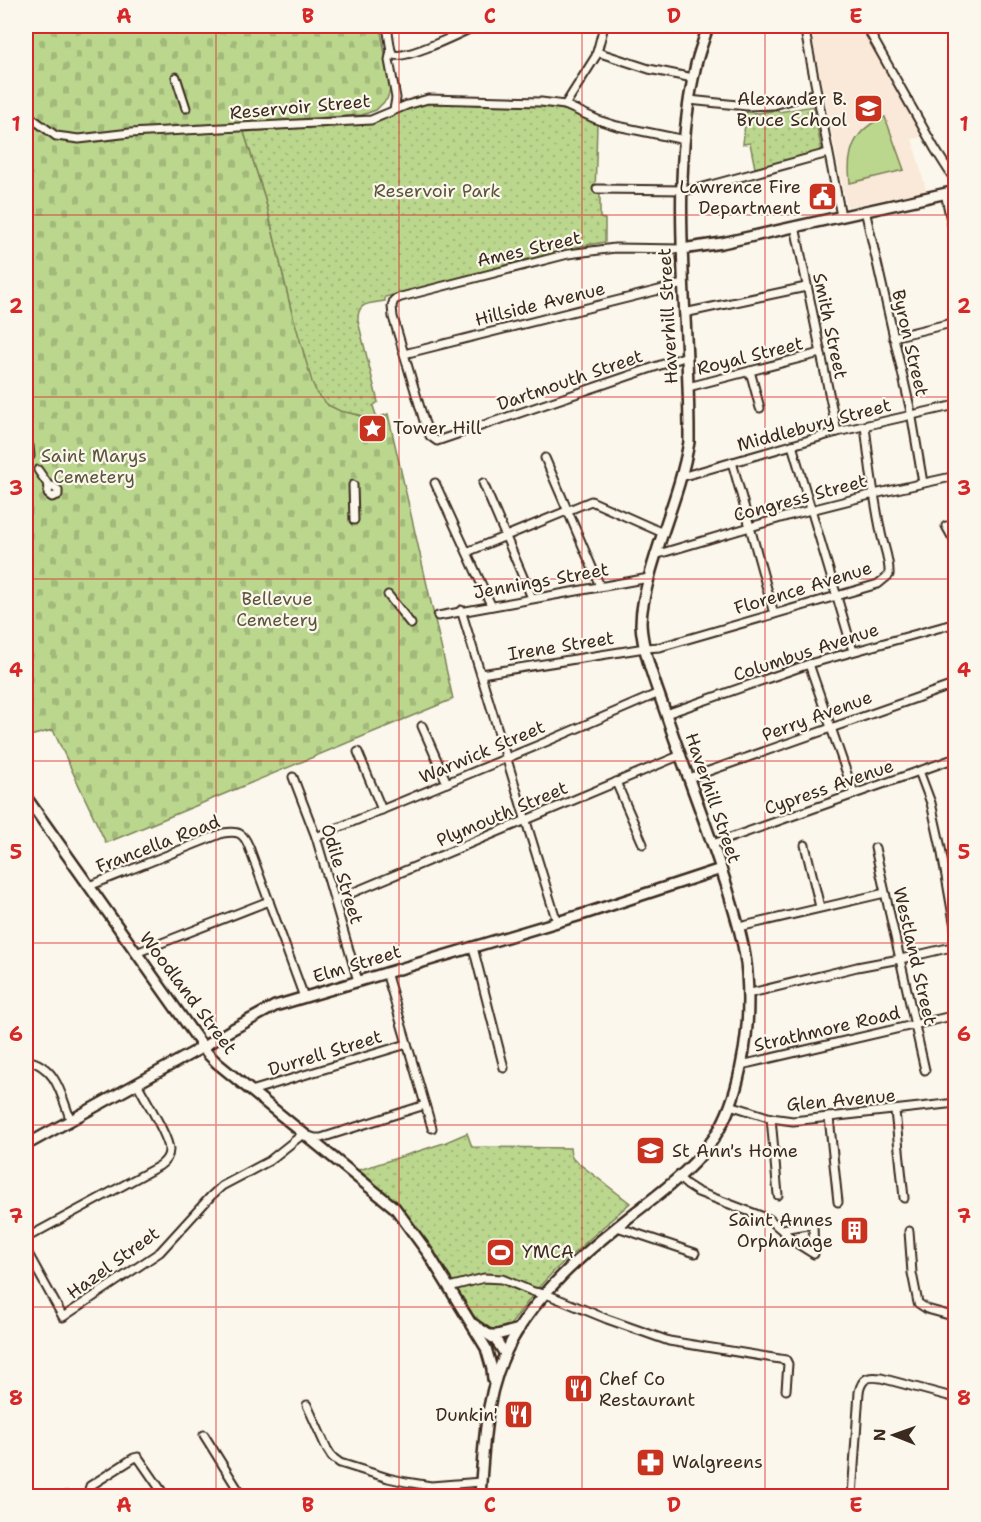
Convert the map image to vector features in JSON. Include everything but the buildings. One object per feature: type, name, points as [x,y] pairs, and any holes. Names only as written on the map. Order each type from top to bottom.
[{"type":"main road","name":"Haverhill Street","points":[[480,1497],[485,1429],[494,1385],[505,1354],[519,1329],[535,1306],[586,1253],[667,1188],[710,1144],[730,1105],[741,1065],[747,1026],[747,971],[739,927],[713,844],[659,693],[643,641],[641,624],[644,598],[655,555],[687,459],[689,442],[682,191],[689,100],[695,67],[708,26]]},
{"type":"main road","name":"Ames Street","points":[[682,249],[722,243],[956,191]]},
{"type":"main road","name":"Woodland Street","points":[[26,797],[203,1047],[217,1063],[394,1208],[414,1232],[486,1348],[494,1385]]},
{"type":"main road","name":"Elm Street","points":[[26,1145],[267,1010],[386,972],[557,922],[721,869]]},
{"type":"main road","name":"Woodland Street","points":[[470,1322],[496,1340],[505,1354]]},
{"type":"main road","points":[[488,1335],[498,1335],[519,1329]]},
{"type":"main road","points":[[486,1348],[505,1354]]},
{"type":"street","points":[[387,26],[392,51],[399,57],[476,26]]},
{"type":"street","points":[[565,105],[588,71],[597,52],[604,26]]},
{"type":"street","points":[[804,26],[841,216]]},
{"type":"street","points":[[866,26],[934,149],[956,182]]},
{"type":"street","points":[[392,51],[389,60],[396,98],[394,110]]},
{"type":"street","points":[[597,52],[648,69],[693,78]]},
{"type":"street","points":[[176,77],[186,108]]},
{"type":"street","points":[[689,100],[747,106],[774,105],[817,93]]},
{"type":"street","name":"Reservoir Street","points":[[26,114],[56,136],[79,139],[130,133],[370,120],[428,99],[542,102],[565,105],[617,126],[685,140]]},
{"type":"street","points":[[597,189],[682,191],[828,153]]},
{"type":"street","points":[[945,193],[956,243]]},
{"type":"street","name":"Byron Street","points":[[865,210],[911,415],[923,483]]},
{"type":"street","name":"Smith Street","points":[[795,226],[837,432]]},
{"type":"street","name":"Ames Street","points":[[404,354],[393,317],[394,300],[568,254],[615,248],[682,249]]},
{"type":"street","name":"Hillside Avenue","points":[[404,354],[683,284]]},
{"type":"street","points":[[684,313],[806,287]]},
{"type":"street","points":[[893,337],[956,322]]},
{"type":"street","name":"Royal Street","points":[[688,387],[820,353]]},
{"type":"street","name":"Dartmouth Street","points":[[404,354],[424,421],[430,436],[437,441],[687,356]]},
{"type":"street","points":[[750,371],[760,408]]},
{"type":"street","name":"Middlebury Street","points":[[681,477],[837,432],[956,405]]},
{"type":"street","points":[[865,426],[874,494]]},
{"type":"street","points":[[792,445],[854,651]]},
{"type":"street","points":[[30,446],[30,456]]},
{"type":"street","points":[[545,458],[600,586]]},
{"type":"street","points":[[732,462],[774,614]]},
{"type":"street","points":[[38,470],[49,486]]},
{"type":"street","name":"Congress Street","points":[[655,555],[811,510],[956,476]]},
{"type":"street","points":[[435,483],[491,605]]},
{"type":"street","points":[[483,483],[532,598]]},
{"type":"street","points":[[353,485],[354,520]]},
{"type":"street","name":"Florence Avenue","points":[[645,648],[660,647],[878,584],[888,575],[890,563],[881,536],[874,494]]},
{"type":"street","points":[[467,552],[591,501],[663,533]]},
{"type":"street","points":[[946,526],[956,544]]},
{"type":"street","name":"Jennings Street","points":[[438,616],[461,610],[649,578]]},
{"type":"street","points":[[388,595],[411,624]]},
{"type":"street","points":[[461,610],[557,922]]},
{"type":"street","name":"Columbus Avenue","points":[[666,714],[809,664],[956,623]]},
{"type":"street","name":"Irene Street","points":[[481,674],[645,648]]},
{"type":"street","points":[[809,664],[854,794]]},
{"type":"street","name":"Perry Avenue","points":[[689,778],[956,684]]},
{"type":"street","name":"Warwick Street","points":[[316,837],[659,693]]},
{"type":"street","points":[[422,726],[447,783]]},
{"type":"street","points":[[358,752],[382,810]]},
{"type":"street","name":"Plymouth Street","points":[[335,900],[681,755]]},
{"type":"street","name":"Cypress Avenue","points":[[713,844],[956,758]]},
{"type":"street","points":[[919,771],[936,826],[956,933]]},
{"type":"street","name":"Odile Street","points":[[293,777],[316,837],[358,981]]},
{"type":"street","points":[[616,782],[643,844]]},
{"type":"street","name":"Francella Road","points":[[89,886],[223,832],[238,832],[246,840],[304,997]]},
{"type":"street","points":[[805,844],[820,907]]},
{"type":"street","name":"Westland Street","points":[[875,848],[925,1070]]},
{"type":"street","points":[[739,927],[885,893]]},
{"type":"street","points":[[136,953],[269,901]]},
{"type":"street","points":[[747,994],[956,946]]},
{"type":"street","points":[[473,947],[504,1068]]},
{"type":"street","points":[[386,972],[432,1128]]},
{"type":"street","name":"Strathmore Road","points":[[741,1065],[956,1015]]},
{"type":"street","name":"Durrell Street","points":[[251,1091],[407,1044]]},
{"type":"street","points":[[26,1060],[41,1066],[51,1074],[58,1085],[71,1121]]},
{"type":"street","points":[[26,1238],[166,1161],[169,1153],[167,1140],[137,1083]]},
{"type":"street","name":"Glen Avenue","points":[[730,1105],[771,1118],[793,1121],[956,1103]]},
{"type":"street","points":[[303,1134],[321,1138],[425,1105]]},
{"type":"street","points":[[894,1111],[904,1198]]},
{"type":"street","points":[[829,1117],[838,1202]]},
{"type":"street","points":[[771,1118],[778,1195]]},
{"type":"street","name":"Hazel Street","points":[[26,1250],[63,1317],[160,1252],[222,1186],[268,1161],[303,1134]]},
{"type":"street","points":[[678,1177],[699,1192],[769,1219],[798,1244],[814,1254],[813,1224],[782,1229]]},
{"type":"street","points":[[616,1227],[695,1252]]},
{"type":"street","points":[[909,1231],[912,1273],[918,1303],[927,1309],[956,1317]]},
{"type":"street","points":[[448,1287],[483,1278],[502,1279],[669,1341],[786,1360],[788,1364],[786,1390]]},
{"type":"street","points":[[852,1497],[859,1392],[864,1379],[881,1378],[956,1398]]},
{"type":"street","points":[[307,1405],[332,1457],[340,1463],[388,1478],[423,1485],[444,1486],[481,1482]]},
{"type":"street","points":[[204,1435],[241,1496]]},
{"type":"street","points":[[88,1493],[90,1486],[99,1479],[138,1457],[165,1497]]},
{"type":"shaded area","name":"Alexander B. Bruce School","points":[[810,26],[861,26],[924,136],[912,139],[926,190],[847,207]]},
{"type":"green space","name":"Bellevue Cemetery","points":[[26,26],[380,26],[391,88],[387,99],[376,110],[362,115],[241,123],[265,198],[291,309],[328,405],[371,420],[388,414],[453,699],[106,843],[53,730],[26,737]]},
{"type":"green space","name":"Reservoir Park","points":[[435,101],[549,107],[575,113],[597,124],[595,194],[600,194],[600,218],[605,219],[605,242],[575,247],[385,297],[385,301],[370,303],[362,307],[358,321],[378,402],[373,406],[377,418],[371,420],[328,405],[318,395],[312,382],[291,309],[265,198],[244,132],[366,123],[410,105]]},
{"type":"green space","points":[[813,106],[822,152],[755,168],[750,143],[743,144],[746,112],[778,110],[779,112]]},
{"type":"green space","points":[[885,117],[904,170],[850,183],[849,161],[854,143],[866,128]]},
{"type":"green space","name":"YMCA","points":[[467,1133],[472,1147],[570,1148],[573,1159],[630,1203],[556,1269],[508,1327],[498,1330],[488,1328],[473,1315],[428,1242],[400,1205],[359,1170],[444,1143]]},
{"type":"place","name":"Alexander B. Bruce School","points":[[868,109]]},
{"type":"place","name":"Lawrence Fire Department","points":[[822,197]]},
{"type":"place","name":"Tower Hill","points":[[372,428]]},
{"type":"place","name":"St Ann's Home","points":[[651,1151]]},
{"type":"place","name":"Saint Annes Orphanage","points":[[854,1230]]},
{"type":"place","name":"YMCA","points":[[501,1252]]},
{"type":"place","name":"Chef Co Restaurant","points":[[578,1389]]},
{"type":"place","name":"Dunkin'","points":[[519,1415]]},
{"type":"place","name":"Walgreens","points":[[651,1462]]},
{"type":"park label","name":"Saint Marys Cemetery","points":[[94,466]]}]
